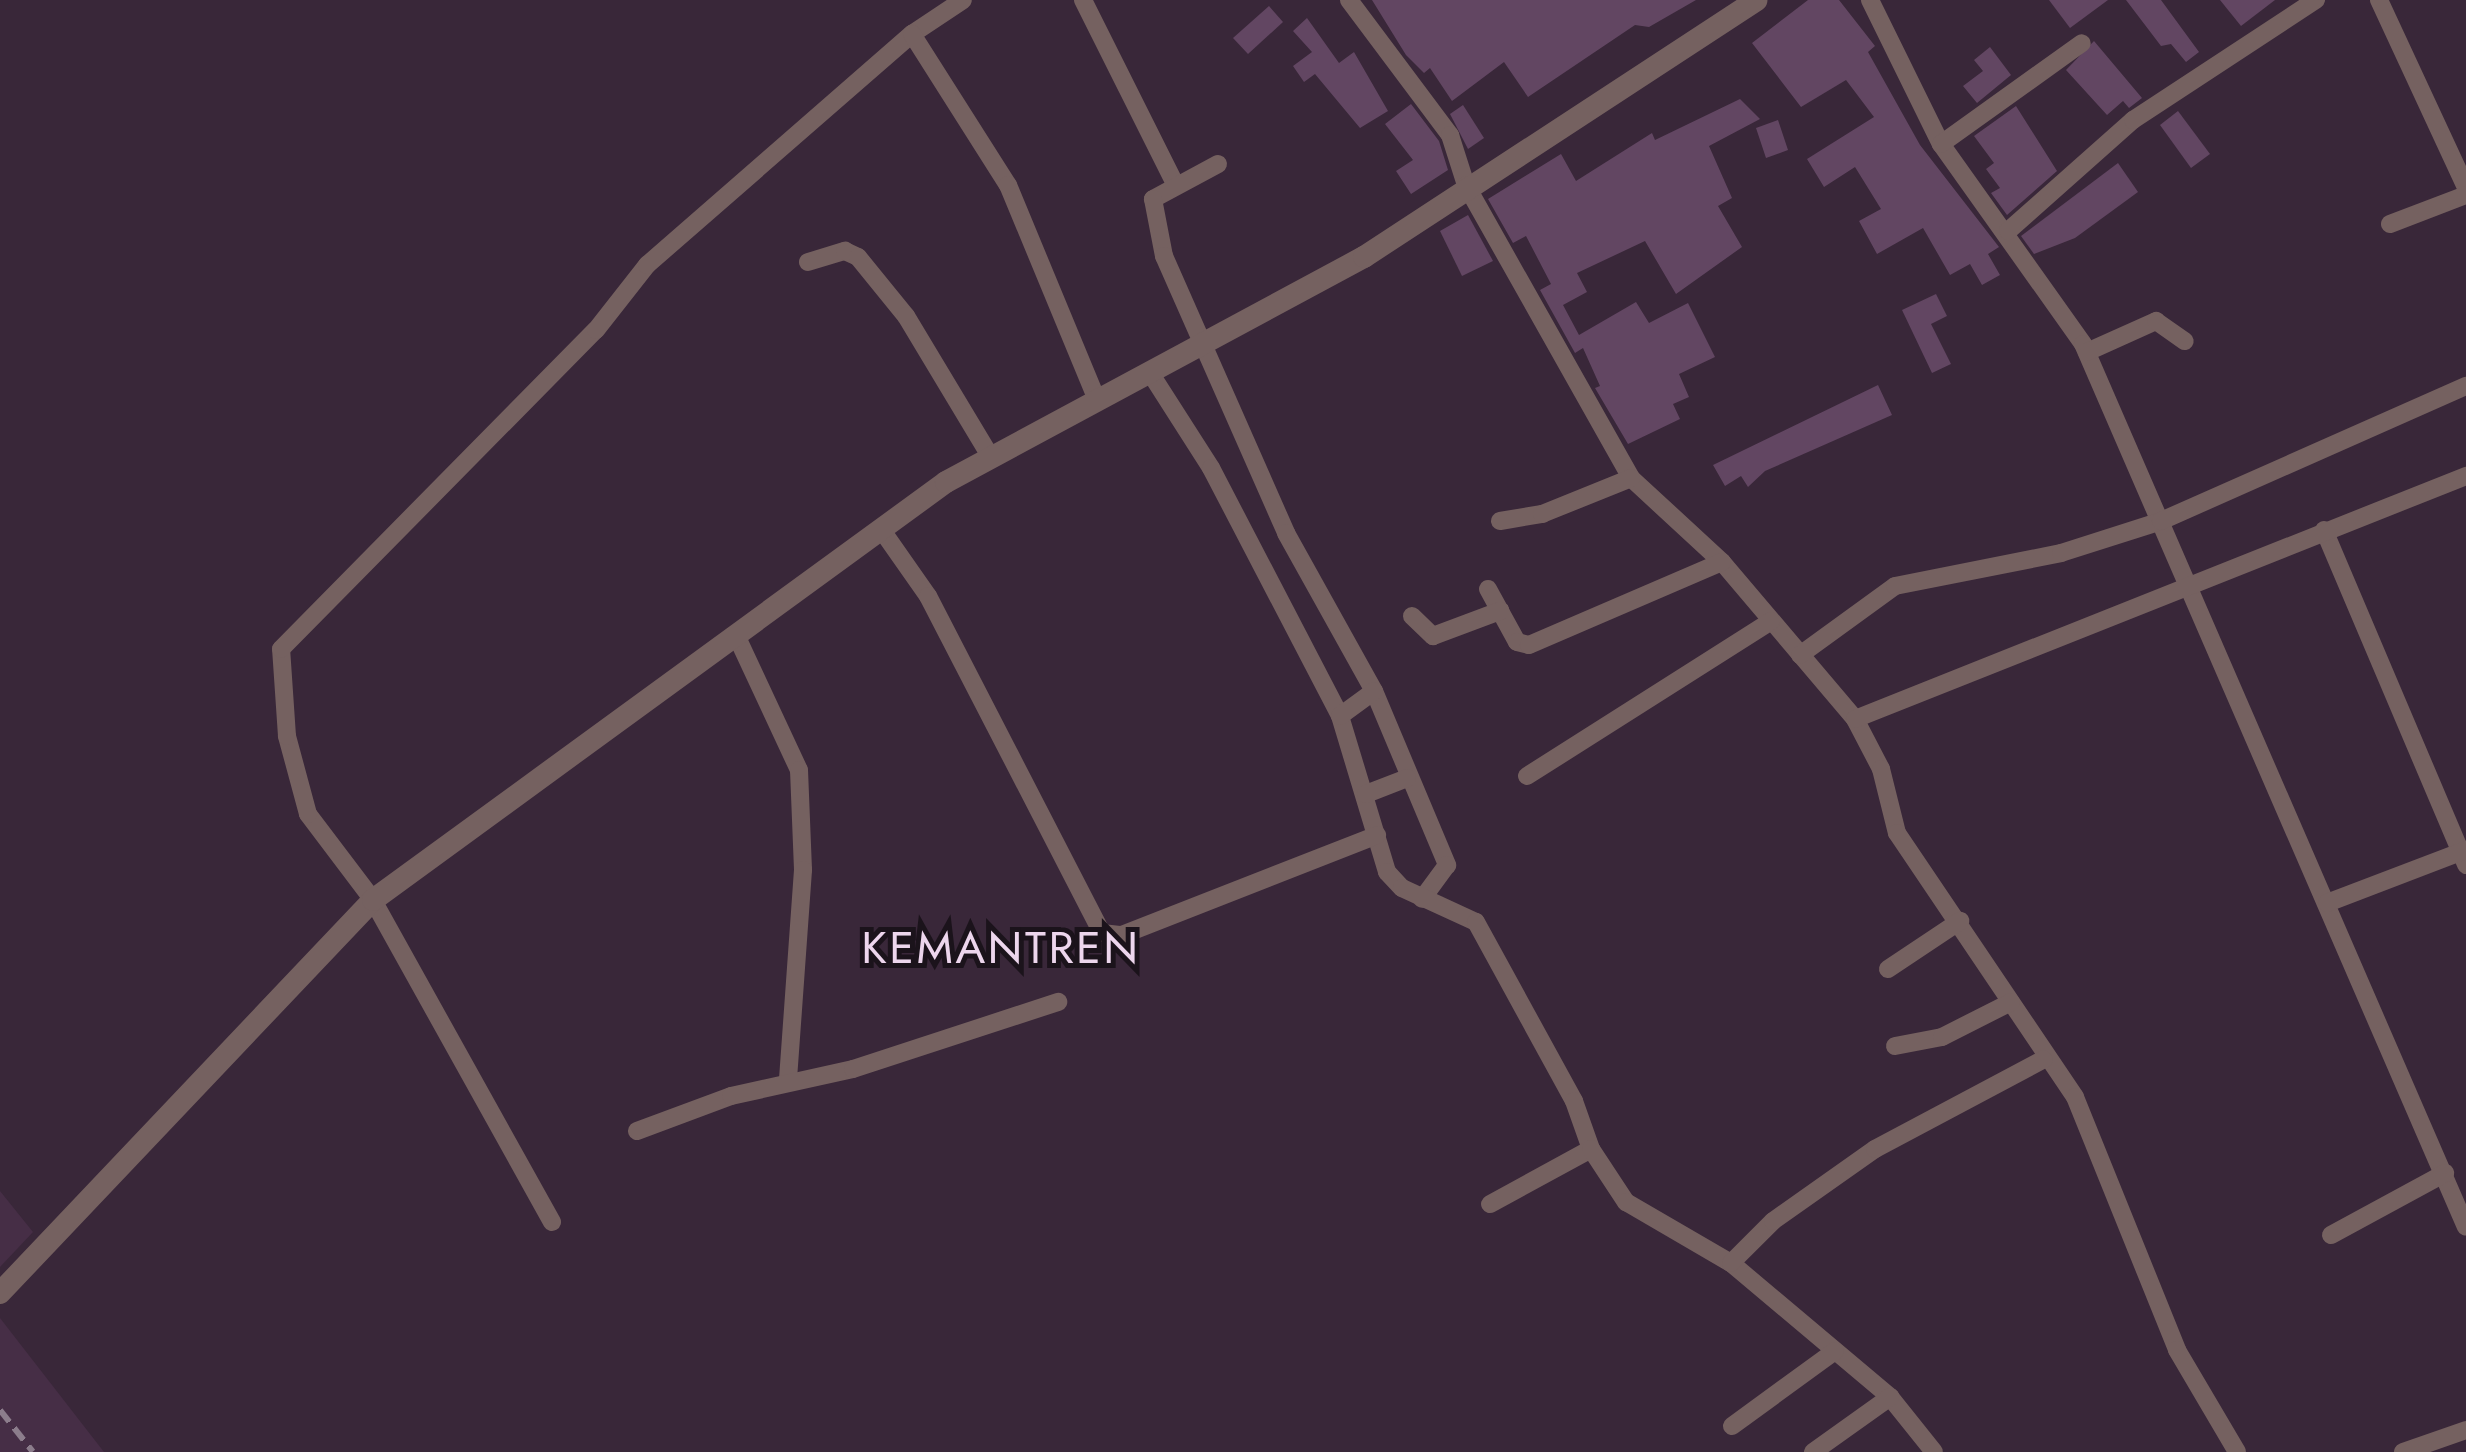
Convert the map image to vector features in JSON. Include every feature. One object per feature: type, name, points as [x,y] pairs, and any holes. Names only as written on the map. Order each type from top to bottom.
[{"type":"street","points":[[552,1222],[373,900],[308,814],[287,736],[281,649],[596,330],[648,265],[912,34],[963,0]]},
{"type":"street","points":[[1083,0],[1175,184]]},
{"type":"street","points":[[1349,0],[1450,135],[1466,186],[1632,478],[1722,562],[1855,719],[1882,769],[1897,833],[1960,921],[2044,1059],[2083,1113],[2176,1350],[2237,1452]]},
{"type":"street","points":[[0,1293],[373,900],[658,700],[736,635],[989,454],[1096,395],[1206,346],[1364,257],[1466,186],[1756,0]]},
{"type":"street","points":[[1870,0],[1940,144],[2008,232],[2087,352],[2466,1227]]},
{"type":"street","points":[[2008,232],[2133,120],[2316,0]]},
{"type":"street","points":[[2379,0],[2464,179]]},
{"type":"street","points":[[912,34],[1008,185],[1096,395]]},
{"type":"street","points":[[1940,144],[2082,44]]},
{"type":"street","points":[[1218,164],[1153,198],[1151,210],[1206,346],[1261,523],[1344,713],[1371,791],[1377,835],[1393,882],[1426,893],[1462,912],[1488,936],[1591,1149],[1626,1202],[1734,1260],[1890,1398],[1934,1452]]},
{"type":"street","points":[[2390,224],[2466,196]]},
{"type":"street","points":[[808,262],[846,250],[858,257],[906,316],[989,454]]},
{"type":"street","points":[[2087,352],[2156,321],[2185,341]]},
{"type":"street","points":[[1163,365],[1370,695],[1444,873],[1426,893]]},
{"type":"street","points":[[1800,655],[1895,586],[2061,553],[2162,521],[2466,386]]},
{"type":"street","points":[[1500,521],[1542,514],[1632,478]]},
{"type":"street","points":[[1855,719],[2188,582],[2324,530],[2464,483]]},
{"type":"street","points":[[881,529],[928,596],[1102,934],[1122,935],[1377,835]]},
{"type":"street","points":[[2324,530],[2464,856],[2328,904]]},
{"type":"street","points":[[1488,588],[1517,642],[1529,645],[1722,562]]},
{"type":"street","points":[[1412,616],[1434,636],[1500,611]]},
{"type":"street","points":[[1526,776],[1771,621]]},
{"type":"street","points":[[736,635],[798,770],[802,870],[788,1082]]},
{"type":"street","points":[[1344,713],[1370,695]]},
{"type":"street","points":[[1371,791],[1403,779]]},
{"type":"street","points":[[1888,969],[1960,921]]},
{"type":"street","points":[[637,1131],[788,1082],[853,1070],[1058,1002]]},
{"type":"street","points":[[1894,1046],[1942,1037],[2012,1002]]},
{"type":"street","points":[[1734,1260],[1752,1241],[1875,1149],[2044,1059]]},
{"type":"street","points":[[1490,1204],[1591,1149]]},
{"type":"street","points":[[2331,1235],[2445,1173]]},
{"type":"street","points":[[1732,1426],[1835,1351]]},
{"type":"street","points":[[1812,1452],[1890,1398]]},
{"type":"street","points":[[2402,1452],[2466,1430]]},
{"type":"shaded area","points":[[0,1191],[33,1232],[0,1267]]},
{"type":"shaded area","points":[[0,1318],[104,1452],[0,1452]]},
{"type":"building","points":[[1372,0],[1696,0],[1649,27],[1635,25],[1528,97],[1504,62],[1452,101],[1430,68],[1424,73],[1406,55]]},
{"type":"building","points":[[1808,0],[1839,0],[1875,46],[1868,52],[1920,145],[1999,247],[1988,254],[2000,275],[1982,285],[1970,264],[1950,275],[1923,228],[1877,254],[1859,221],[1881,209],[1855,167],[1824,187],[1807,159],[1874,117],[1846,80],[1801,107],[1752,43]]},
{"type":"building","points":[[2049,0],[2108,0],[2070,28]]},
{"type":"building","points":[[2126,0],[2161,0],[2199,52],[2186,62],[2171,44],[2161,46]]},
{"type":"building","points":[[2220,0],[2275,0],[2241,26]]},
{"type":"building","points":[[1269,6],[1283,22],[1248,54],[1233,38]]},
{"type":"building","points":[[1307,18],[1339,63],[1354,52],[1388,111],[1360,128],[1315,74],[1304,82],[1293,66],[1312,52],[1293,31]]},
{"type":"building","points":[[2094,41],[2142,98],[2129,108],[2123,101],[2107,115],[2066,70]]},
{"type":"building","points":[[1990,47],[2011,75],[1977,103],[1963,86],[1983,71],[1974,60]]},
{"type":"building","points":[[1740,99],[1760,119],[1709,146],[1732,198],[1718,206],[1742,247],[1676,294],[1645,241],[1577,273],[1587,292],[1563,305],[1579,335],[1636,302],[1649,323],[1688,303],[1715,357],[1679,374],[1689,397],[1673,404],[1680,419],[1628,444],[1595,388],[1600,386],[1583,348],[1575,353],[1540,290],[1551,284],[1526,236],[1513,243],[1488,199],[1561,154],[1576,181],[1652,133],[1655,140]]},
{"type":"building","points":[[1411,104],[1439,141],[1448,170],[1411,194],[1396,171],[1413,160],[1385,124]]},
{"type":"building","points":[[1463,105],[1484,138],[1468,149],[1450,114]]},
{"type":"building","points":[[2016,106],[2057,171],[2007,215],[1991,193],[2000,188],[1986,169],[1994,163],[1974,136]]},
{"type":"building","points":[[2178,111],[2210,154],[2191,168],[2160,125]]},
{"type":"building","points":[[1778,120],[1788,150],[1766,158],[1756,128]]},
{"type":"building","points":[[2118,163],[2138,192],[2075,238],[2034,254],[2021,236]]},
{"type":"building","points":[[1468,215],[1493,261],[1462,276],[1440,231]]},
{"type":"building","points":[[1936,294],[1947,316],[1931,324],[1951,364],[1932,373],[1902,310]]},
{"type":"building","points":[[1878,385],[1892,415],[1765,471],[1748,487],[1741,476],[1725,486],[1713,465]]},
{"type":"railway","points":[[0,1410],[33,1452]]},
{"type":"district","name":"KEMANTREN","points":[[1001,948]]}]
